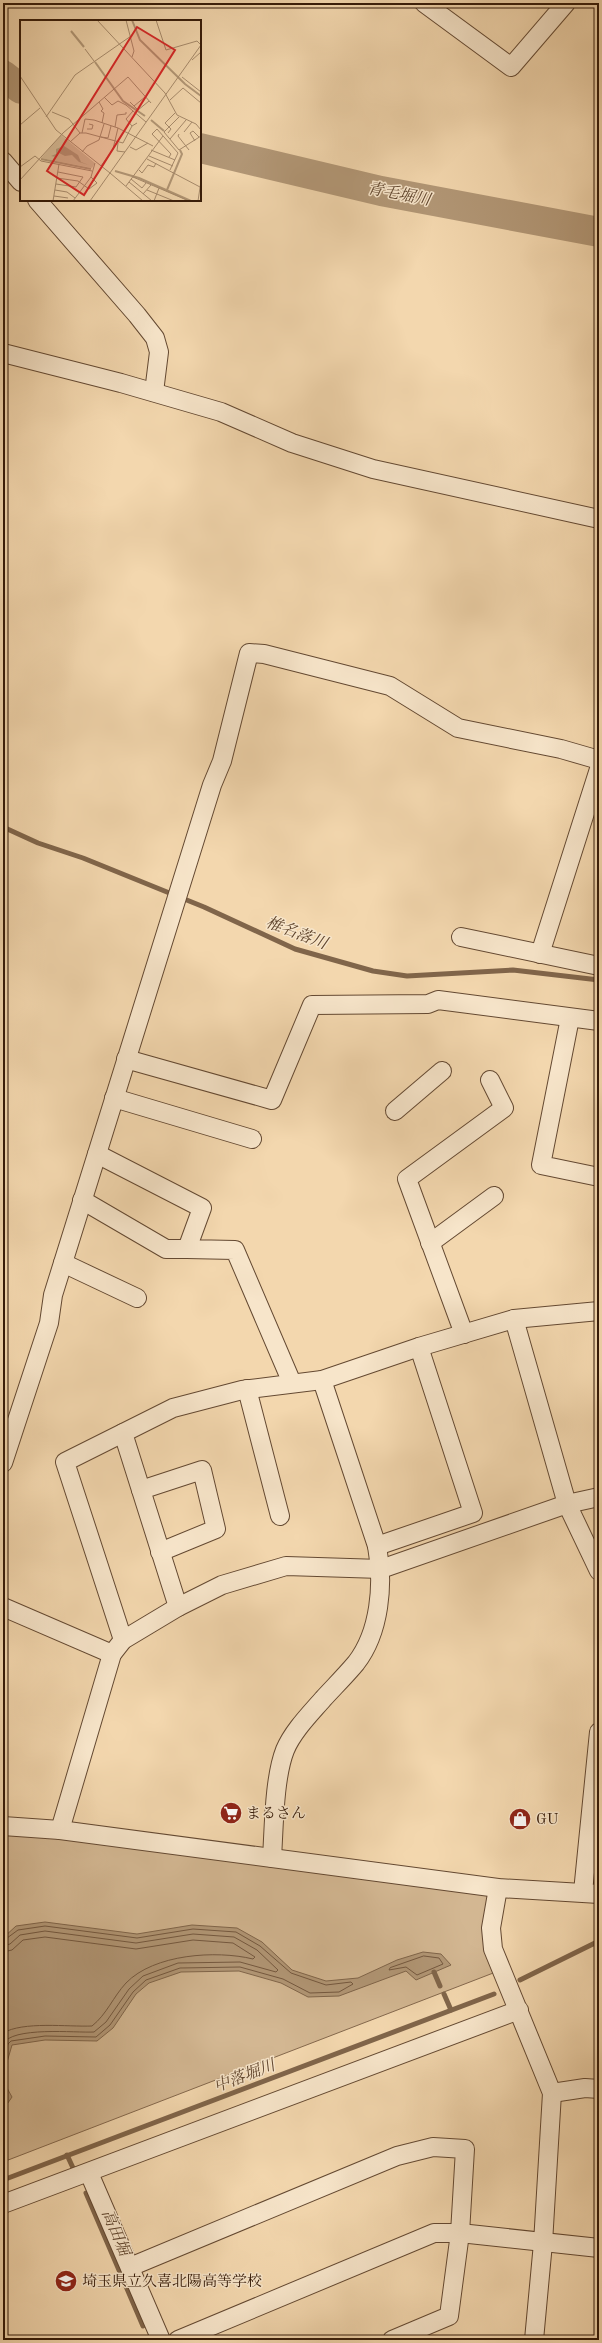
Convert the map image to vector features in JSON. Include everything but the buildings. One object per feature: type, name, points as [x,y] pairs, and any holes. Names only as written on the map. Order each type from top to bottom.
[{"type":"street","points":[[424,3],[511,67],[566,3]]},
{"type":"street","points":[[3,161],[20,181]]},
{"type":"street","points":[[38,201],[137,314],[155,338],[159,352],[154,392]]},
{"type":"street","points":[[3,353],[154,392],[221,412],[292,443],[373,468],[599,519]]},
{"type":"street","points":[[3,1462],[49,1323],[53,1295],[126,1059],[212,785],[222,761],[249,653],[264,654],[390,686],[458,728],[561,749],[599,760]]},
{"type":"street","points":[[540,954],[599,769]]},
{"type":"street","points":[[461,937],[599,966]]},
{"type":"street","points":[[126,1059],[272,1100],[312,1005],[428,1004],[438,1000],[599,1021]]},
{"type":"street","points":[[570,1018],[540,1165],[599,1177]]},
{"type":"street","points":[[395,1111],[442,1070]]},
{"type":"street","points":[[464,1334],[407,1179],[504,1108],[490,1080]]},
{"type":"street","points":[[114,1098],[252,1139]]},
{"type":"street","points":[[97,1154],[202,1208],[187,1249]]},
{"type":"street","points":[[430,1243],[494,1196]]},
{"type":"street","points":[[82,1200],[166,1249],[234,1250],[292,1384]]},
{"type":"street","points":[[63,1264],[137,1298]]},
{"type":"street","points":[[60,1830],[118,1647],[65,1462],[173,1408],[247,1389],[322,1380],[419,1347],[514,1319],[599,1311]]},
{"type":"street","points":[[514,1319],[567,1504],[599,1571]]},
{"type":"street","points":[[377,1546],[473,1513],[419,1347]]},
{"type":"street","points":[[272,1858],[278,1782],[285,1750],[303,1722],[357,1662],[372,1634],[378,1606],[381,1569],[377,1546],[322,1380]]},
{"type":"street","points":[[247,1389],[280,1516]]},
{"type":"street","points":[[123,1433],[178,1607]]},
{"type":"street","points":[[141,1490],[202,1470],[216,1529],[160,1552]]},
{"type":"street","points":[[118,1647],[178,1607],[222,1585],[286,1566],[381,1569],[567,1504],[599,1497]]},
{"type":"street","points":[[3,1607],[118,1647]]},
{"type":"street","points":[[3,1826],[60,1830],[498,1888],[591,1893],[599,1732]]},
{"type":"street","points":[[498,1888],[491,1928],[493,1949],[552,2092],[543,2243],[534,2340]]},
{"type":"street","points":[[3,2204],[89,2173],[273,2101],[519,2010]]},
{"type":"street","points":[[552,2092],[585,2088],[599,2089]]},
{"type":"street","points":[[130,2267],[397,2156],[433,2146],[465,2148],[460,2233],[449,2316],[392,2340]]},
{"type":"street","points":[[89,2173],[161,2340]]},
{"type":"street","points":[[178,2340],[434,2233],[460,2233],[599,2248]]},
{"type":"shaded area","points":[[3,1826],[498,1888],[501,1970],[3,2162]]},
{"type":"water","points":[[45,1922],[137,1934],[192,1925],[237,1928],[262,1942],[292,1970],[326,1981],[358,1978],[397,1960],[423,1952],[441,1954],[451,1965],[416,1980],[406,1971],[339,1996],[308,1997],[281,1983],[239,1971],[181,1972],[149,1983],[136,1994],[113,2028],[97,2041],[45,2040],[12,2045],[3,2076],[3,1938],[16,1926]]},
{"type":"water","points":[[3,2081],[12,2097],[3,2110]]},
{"type":"waterway","name":"青毛堀川","points":[[3,75],[20,88]]},
{"type":"waterway","name":"青毛堀川","points":[[201,148],[381,191],[599,232]]},
{"type":"waterway","name":"椎名落川","points":[[3,827],[38,843],[83,858],[204,907],[295,949],[373,971],[407,976],[513,970],[599,980]]},
{"type":"waterway","name":"中落堀川","points":[[520,1980],[599,1941]]},
{"type":"waterway","points":[[434,1972],[440,1986]]},
{"type":"waterway","points":[[444,1994],[451,2010]]},
{"type":"waterway","name":"中落堀川","points":[[3,2180],[494,1994]]},
{"type":"waterway","name":"高田堀","points":[[67,2155],[74,2170]]},
{"type":"waterway","name":"高田堀","points":[[86,2193],[143,2326]]},
{"type":"place","name":"まるさん","points":[[231,1813]]},
{"type":"place","name":"GU","points":[[520,1819]]},
{"type":"place","name":"埼玉県立久喜北陽高等学校","points":[[66,2281]]}]
